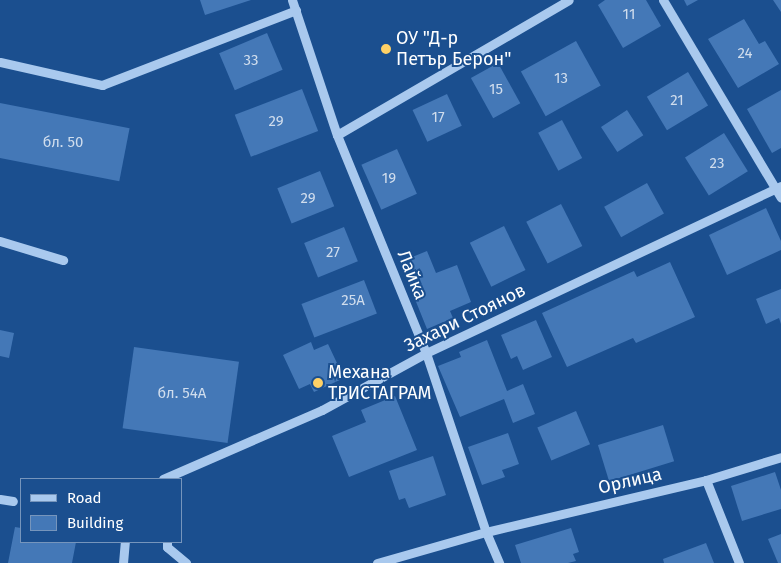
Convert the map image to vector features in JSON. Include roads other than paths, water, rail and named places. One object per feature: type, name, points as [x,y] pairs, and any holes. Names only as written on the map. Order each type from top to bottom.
[{"type":"street","name":"Лайка","points":[[292,0],[337,135],[426,353],[486,532],[499,563]]},
{"type":"street","points":[[337,135],[568,0]]},
{"type":"street","points":[[663,0],[779,187],[781,198]]},
{"type":"street","points":[[0,62],[102,85],[296,10]]},
{"type":"street","name":"Захари Стоянов","points":[[167,478],[322,410],[426,353],[779,187]]},
{"type":"street","points":[[0,241],[63,260]]},
{"type":"street","name":"Орлица","points":[[377,563],[486,532],[706,480],[781,457]]},
{"type":"street","points":[[706,480],[739,563]]},
{"type":"street","points":[[0,499],[13,501]]},
{"type":"street","points":[[123,563],[125,543]]},
{"type":"street","points":[[167,543],[167,547],[186,563]]},
{"type":"place","name":"ОУ \"Д-р Петър Берон\"","points":[[386,49]]},
{"type":"place","name":"Механа ТРИСТАГРАМ","points":[[318,383]]}]
